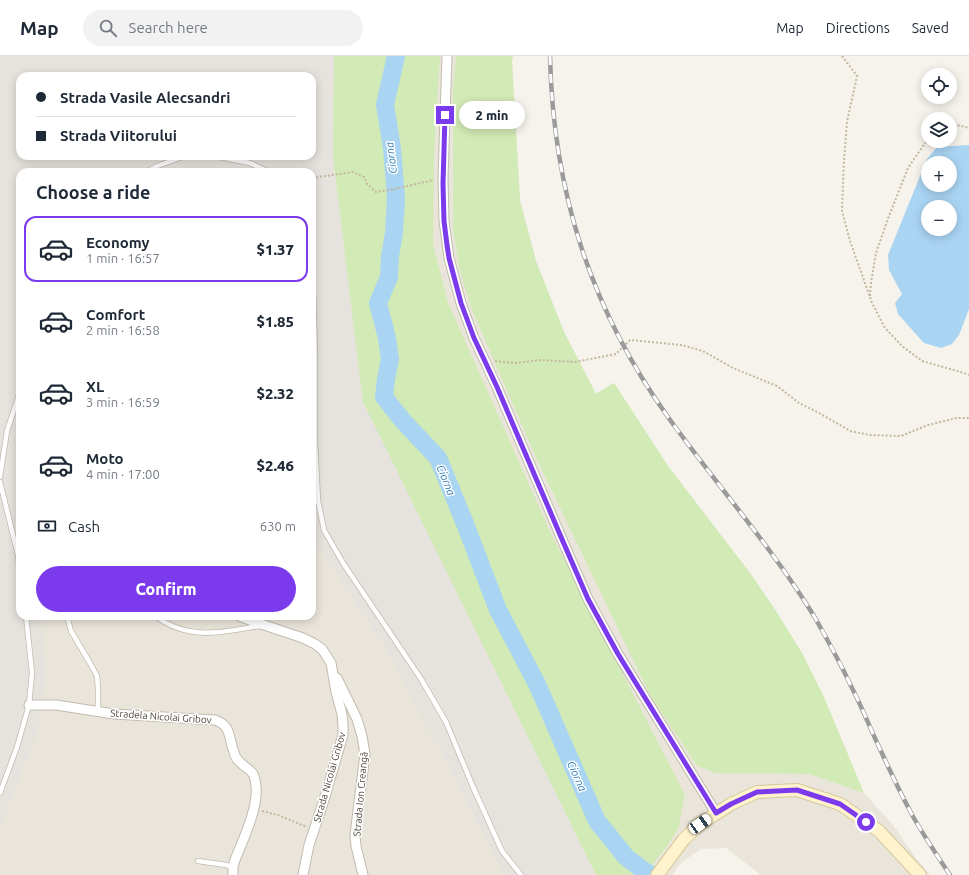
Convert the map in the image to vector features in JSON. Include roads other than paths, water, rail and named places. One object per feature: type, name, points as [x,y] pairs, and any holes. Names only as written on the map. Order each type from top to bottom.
[{"type":"main road","points":[[660,870],[684,839],[700,824],[731,804],[757,792],[797,790],[840,804],[879,831],[920,875]]},
{"type":"street","points":[[446,56],[443,178],[444,221],[449,258],[461,303],[474,338],[497,387],[588,599],[618,654],[716,813]]},
{"type":"street","name":"Strada Nicolai Gribov","points":[[250,620],[303,638],[315,644],[327,655],[333,671],[343,724],[343,735],[324,800],[313,830],[302,875]]},
{"type":"street","name":"Strada Ion Creangă","points":[[333,671],[357,719],[365,754],[355,835],[363,875]]},
{"type":"street","name":"Stradela Nicolai Gribov","points":[[29,705],[56,705],[114,714],[214,720],[221,722],[226,726],[233,751],[237,759],[253,773],[256,789],[254,810],[233,871]]},
{"type":"lane","points":[[153,168],[173,160]]},
{"type":"lane","points":[[235,160],[250,163],[261,168]]},
{"type":"lane","points":[[0,477],[7,431],[16,404]]},
{"type":"lane","points":[[316,462],[318,501],[324,530],[343,563],[421,679],[446,722],[502,851],[520,875]]},
{"type":"lane","points":[[0,482],[16,547]]},
{"type":"lane","points":[[0,793],[17,748],[29,705],[32,673],[26,620]]},
{"type":"lane","points":[[68,620],[71,630],[97,676],[98,711]]},
{"type":"lane","points":[[161,620],[176,628],[207,632],[230,631],[264,625]]},
{"type":"lane","points":[[198,861],[226,865],[233,871]]},
{"type":"water","points":[[969,145],[969,309],[959,335],[952,344],[941,348],[924,343],[898,314],[895,303],[902,294],[889,270],[888,255],[921,174],[921,192],[957,192],[957,156],[930,156],[936,148],[957,148],[957,146]]},
{"type":"waterway","name":"Ciorna","points":[[396,56],[385,105],[392,148],[396,198],[394,233],[390,256],[389,277],[378,303],[387,338],[390,359],[384,397],[403,421],[438,458],[498,610],[537,684],[597,821],[626,857],[652,875]]},
{"type":"railway","points":[[550,56],[553,106],[559,154],[568,200],[581,246],[597,290],[617,333],[641,376],[668,417],[762,540],[814,616],[847,677],[906,803],[923,834],[950,875]]}]
